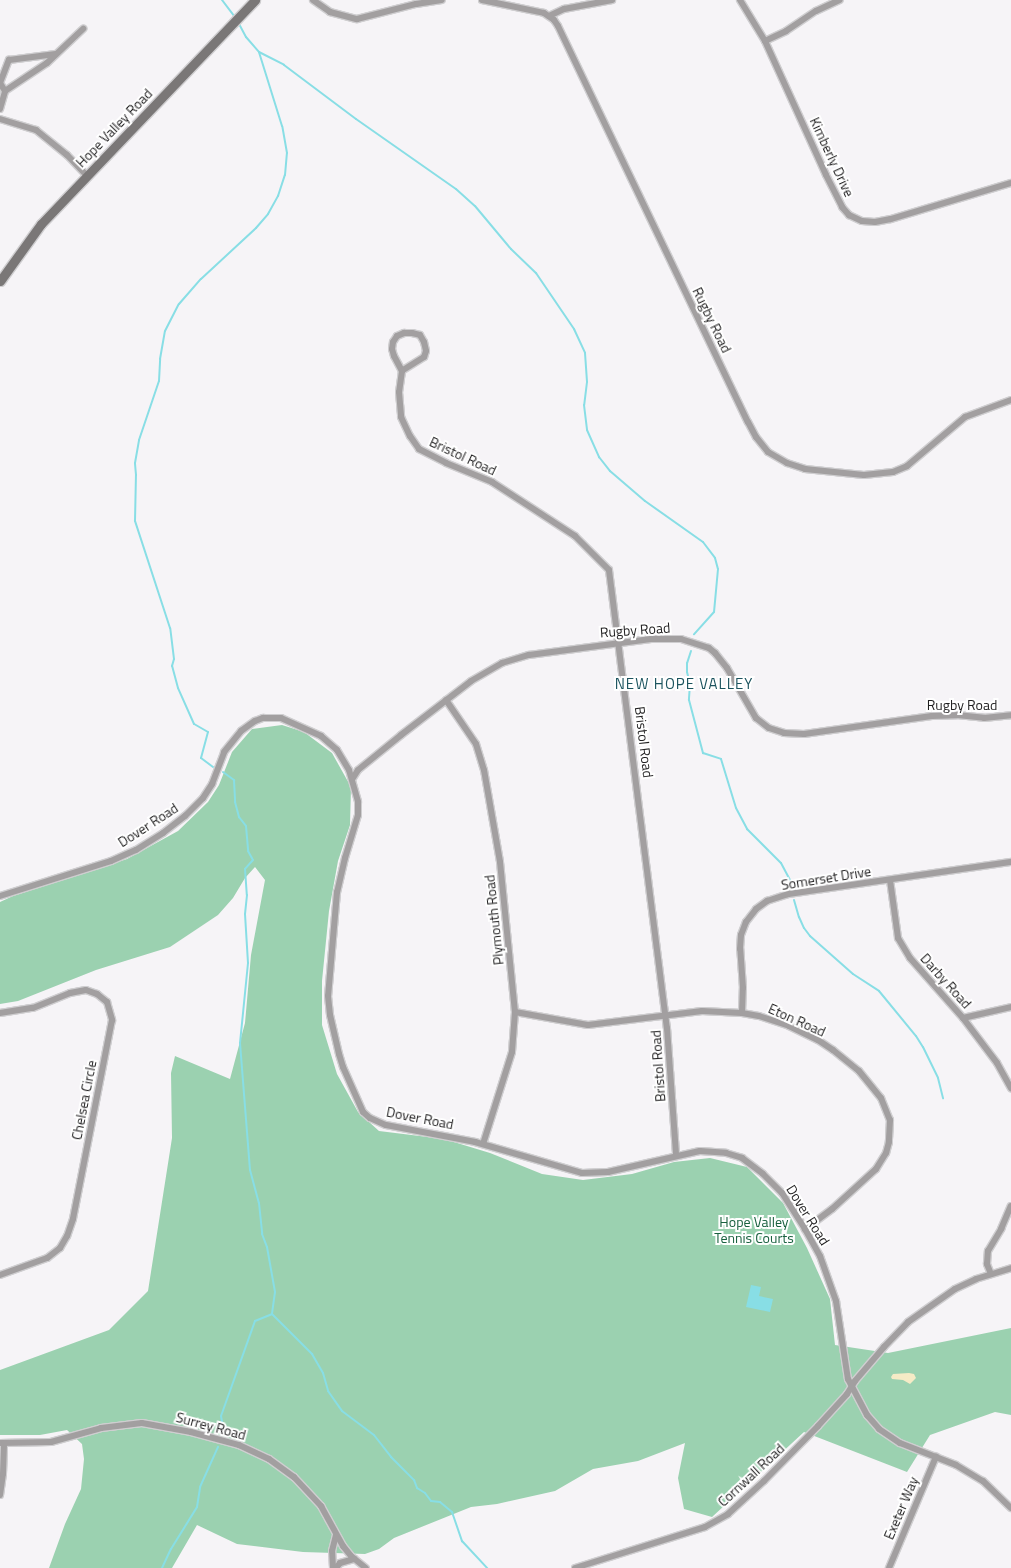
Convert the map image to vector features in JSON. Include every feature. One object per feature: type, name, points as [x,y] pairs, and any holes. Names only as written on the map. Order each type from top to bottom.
[{"type":"main road","name":"Hope Valley Road","points":[[0,281],[41,224],[232,26],[254,1]]},
{"type":"street","points":[[313,0],[330,12],[357,19],[416,4],[442,0]]},
{"type":"street","points":[[482,0],[538,11],[549,16],[564,9],[612,0]]},
{"type":"street","name":"Kimberly Drive","points":[[740,0],[765,41],[842,207],[855,219],[875,222],[891,219],[1011,183]]},
{"type":"street","points":[[765,41],[786,31],[816,11],[840,0]]},
{"type":"street","name":"Rugby Road","points":[[549,16],[558,26],[569,46],[748,422],[756,437],[768,452],[787,463],[805,469],[864,475],[893,472],[907,466],[965,417],[1011,400]]},
{"type":"street","points":[[0,109],[5,90],[47,63],[83,29]]},
{"type":"street","points":[[5,90],[0,83],[10,60],[56,54]]},
{"type":"street","points":[[0,119],[36,130],[68,155],[87,176]]},
{"type":"street","points":[[412,332],[420,335],[424,342],[426,351],[424,357],[402,371],[394,356],[393,342],[397,336],[412,332]]},
{"type":"street","name":"Bristol Road","points":[[402,371],[399,392],[401,417],[410,436],[419,449],[492,482],[575,536],[609,570],[666,1016],[676,1155]]},
{"type":"street","name":"Rugby Road","points":[[353,778],[358,770],[446,700],[471,681],[502,663],[513,659],[651,638],[681,639],[709,648],[727,668],[756,718],[768,728],[792,735],[932,716],[957,715],[984,718],[1011,715]]},
{"type":"street","name":"Plymouth Road","points":[[446,700],[476,744],[484,770],[500,862],[515,1012],[512,1052],[483,1144]]},
{"type":"street","name":"Dover Road","points":[[0,896],[22,888],[85,871],[111,861],[136,850],[163,833],[185,816],[203,798],[212,784],[224,752],[240,731],[255,721],[267,718],[281,718],[321,736],[337,750],[353,778],[358,802],[358,815],[344,858],[337,892],[328,996],[330,1015],[343,1067],[360,1107],[374,1120],[390,1126],[454,1137],[483,1144],[572,1171],[595,1174],[608,1172],[676,1155],[708,1150],[726,1153],[742,1158],[763,1174],[782,1193],[805,1229],[826,1269],[834,1291],[841,1324],[845,1368],[851,1388],[867,1415],[886,1435],[909,1448],[956,1465],[977,1478],[1008,1499],[1011,1508]]},
{"type":"street","name":"Somerset Drive","points":[[742,1014],[743,988],[740,942],[743,928],[756,909],[767,901],[788,894],[1011,862]]},
{"type":"street","name":"Darby Road","points":[[890,880],[895,922],[900,942],[914,964],[963,1018],[997,1063],[1011,1088]]},
{"type":"street","name":"Chelsea Circle","points":[[0,1013],[33,1008],[70,993],[86,990],[97,994],[107,1002],[112,1020],[72,1218],[67,1236],[60,1248],[47,1258],[0,1275]]},
{"type":"street","points":[[963,1018],[1011,1007]]},
{"type":"street","name":"Eton Road","points":[[515,1012],[588,1025],[702,1012],[759,1016],[789,1026],[812,1037],[833,1050],[868,1080],[881,1098],[889,1114],[891,1128],[888,1147],[876,1169],[832,1209],[805,1229]]},
{"type":"street","points":[[991,1274],[987,1264],[988,1251],[1001,1229],[1011,1206]]},
{"type":"street","name":"Cornwall Road","points":[[575,1568],[705,1527],[728,1514],[791,1454],[847,1394],[884,1347],[912,1318],[955,1289],[991,1274],[1011,1268]]},
{"type":"street","name":"Surrey Road","points":[[2,1443],[51,1442],[101,1428],[133,1423],[159,1425],[226,1441],[259,1453],[294,1477],[321,1506],[336,1535],[354,1559],[366,1568]]},
{"type":"street","points":[[0,1495],[3,1474],[2,1443]]},
{"type":"street","name":"Exeter Way","points":[[889,1568],[936,1457]]},
{"type":"street","points":[[333,1568],[332,1551],[336,1535]]},
{"type":"street","points":[[336,1568],[340,1563],[354,1559]]},
{"type":"green space","name":"Hope Valley Tennis Courts","points":[[282,725],[304,732],[332,753],[351,787],[350,825],[338,861],[329,911],[322,981],[322,1025],[337,1074],[358,1112],[379,1131],[444,1139],[490,1153],[542,1174],[583,1180],[632,1174],[674,1162],[710,1158],[747,1167],[783,1203],[807,1248],[830,1299],[835,1345],[888,1353],[1011,1328],[1011,1415],[995,1412],[930,1435],[907,1472],[804,1432],[712,1517],[684,1509],[678,1478],[685,1443],[638,1461],[593,1469],[555,1491],[497,1504],[471,1507],[394,1538],[379,1549],[365,1554],[303,1552],[237,1544],[197,1525],[172,1568],[49,1568],[65,1524],[81,1489],[84,1459],[82,1444],[67,1430],[40,1435],[0,1435],[0,1370],[109,1330],[148,1291],[172,1138],[171,1073],[175,1056],[230,1079],[245,1023],[251,955],[265,880],[255,867],[245,878],[233,898],[218,915],[170,947],[96,970],[18,1001],[0,1004],[0,902],[13,896],[127,859],[178,831],[208,802],[219,785],[232,752],[252,729]]},
{"type":"sand","points":[[893,1374],[914,1374],[916,1378],[910,1384],[903,1380],[892,1379],[891,1377]]},
{"type":"water","points":[[751,1285],[761,1287],[759,1296],[773,1299],[770,1312],[746,1307]]},
{"type":"waterway","points":[[222,0],[234,16]]},
{"type":"waterway","points":[[238,22],[246,37],[259,52],[284,65],[356,119],[456,189],[475,206],[511,249],[536,273],[574,329],[585,353],[587,382],[584,405],[587,430],[599,457],[610,471],[645,501],[703,542],[715,558],[718,569],[714,612],[694,634]]},
{"type":"waterway","points":[[213,767],[201,758],[208,732],[194,724],[178,688],[172,666],[174,659],[170,628],[135,521],[135,463],[139,440],[159,381],[160,359],[165,331],[179,304],[201,279],[256,228],[268,214],[278,196],[285,175],[287,153],[282,126],[259,52]]},
{"type":"waterway","points":[[691,651],[687,663],[687,672],[690,684],[689,700],[703,753],[721,759],[736,808],[747,829],[781,863],[792,884]]},
{"type":"waterway","points":[[223,772],[234,780],[235,802],[239,817],[246,826],[248,851],[253,860],[245,869],[247,895],[245,914],[248,963],[240,1043],[250,1170],[259,1203],[262,1234],[267,1247],[275,1292],[272,1314]]},
{"type":"waterway","points":[[794,900],[799,917],[810,936],[853,974],[879,991],[916,1036],[938,1078],[943,1098]]},
{"type":"waterway","points":[[272,1314],[312,1354],[323,1373],[328,1391],[342,1411],[374,1435],[391,1457],[414,1480],[417,1488],[425,1493],[431,1501],[440,1502],[452,1512],[462,1541],[487,1568]]},
{"type":"waterway","points":[[224,1433],[221,1416],[255,1321],[272,1314]]},
{"type":"waterway","points":[[162,1568],[171,1549],[197,1507],[200,1487],[218,1447]]},
{"type":"district","name":"NEW HOPE VALLEY","points":[[684,684]]}]
